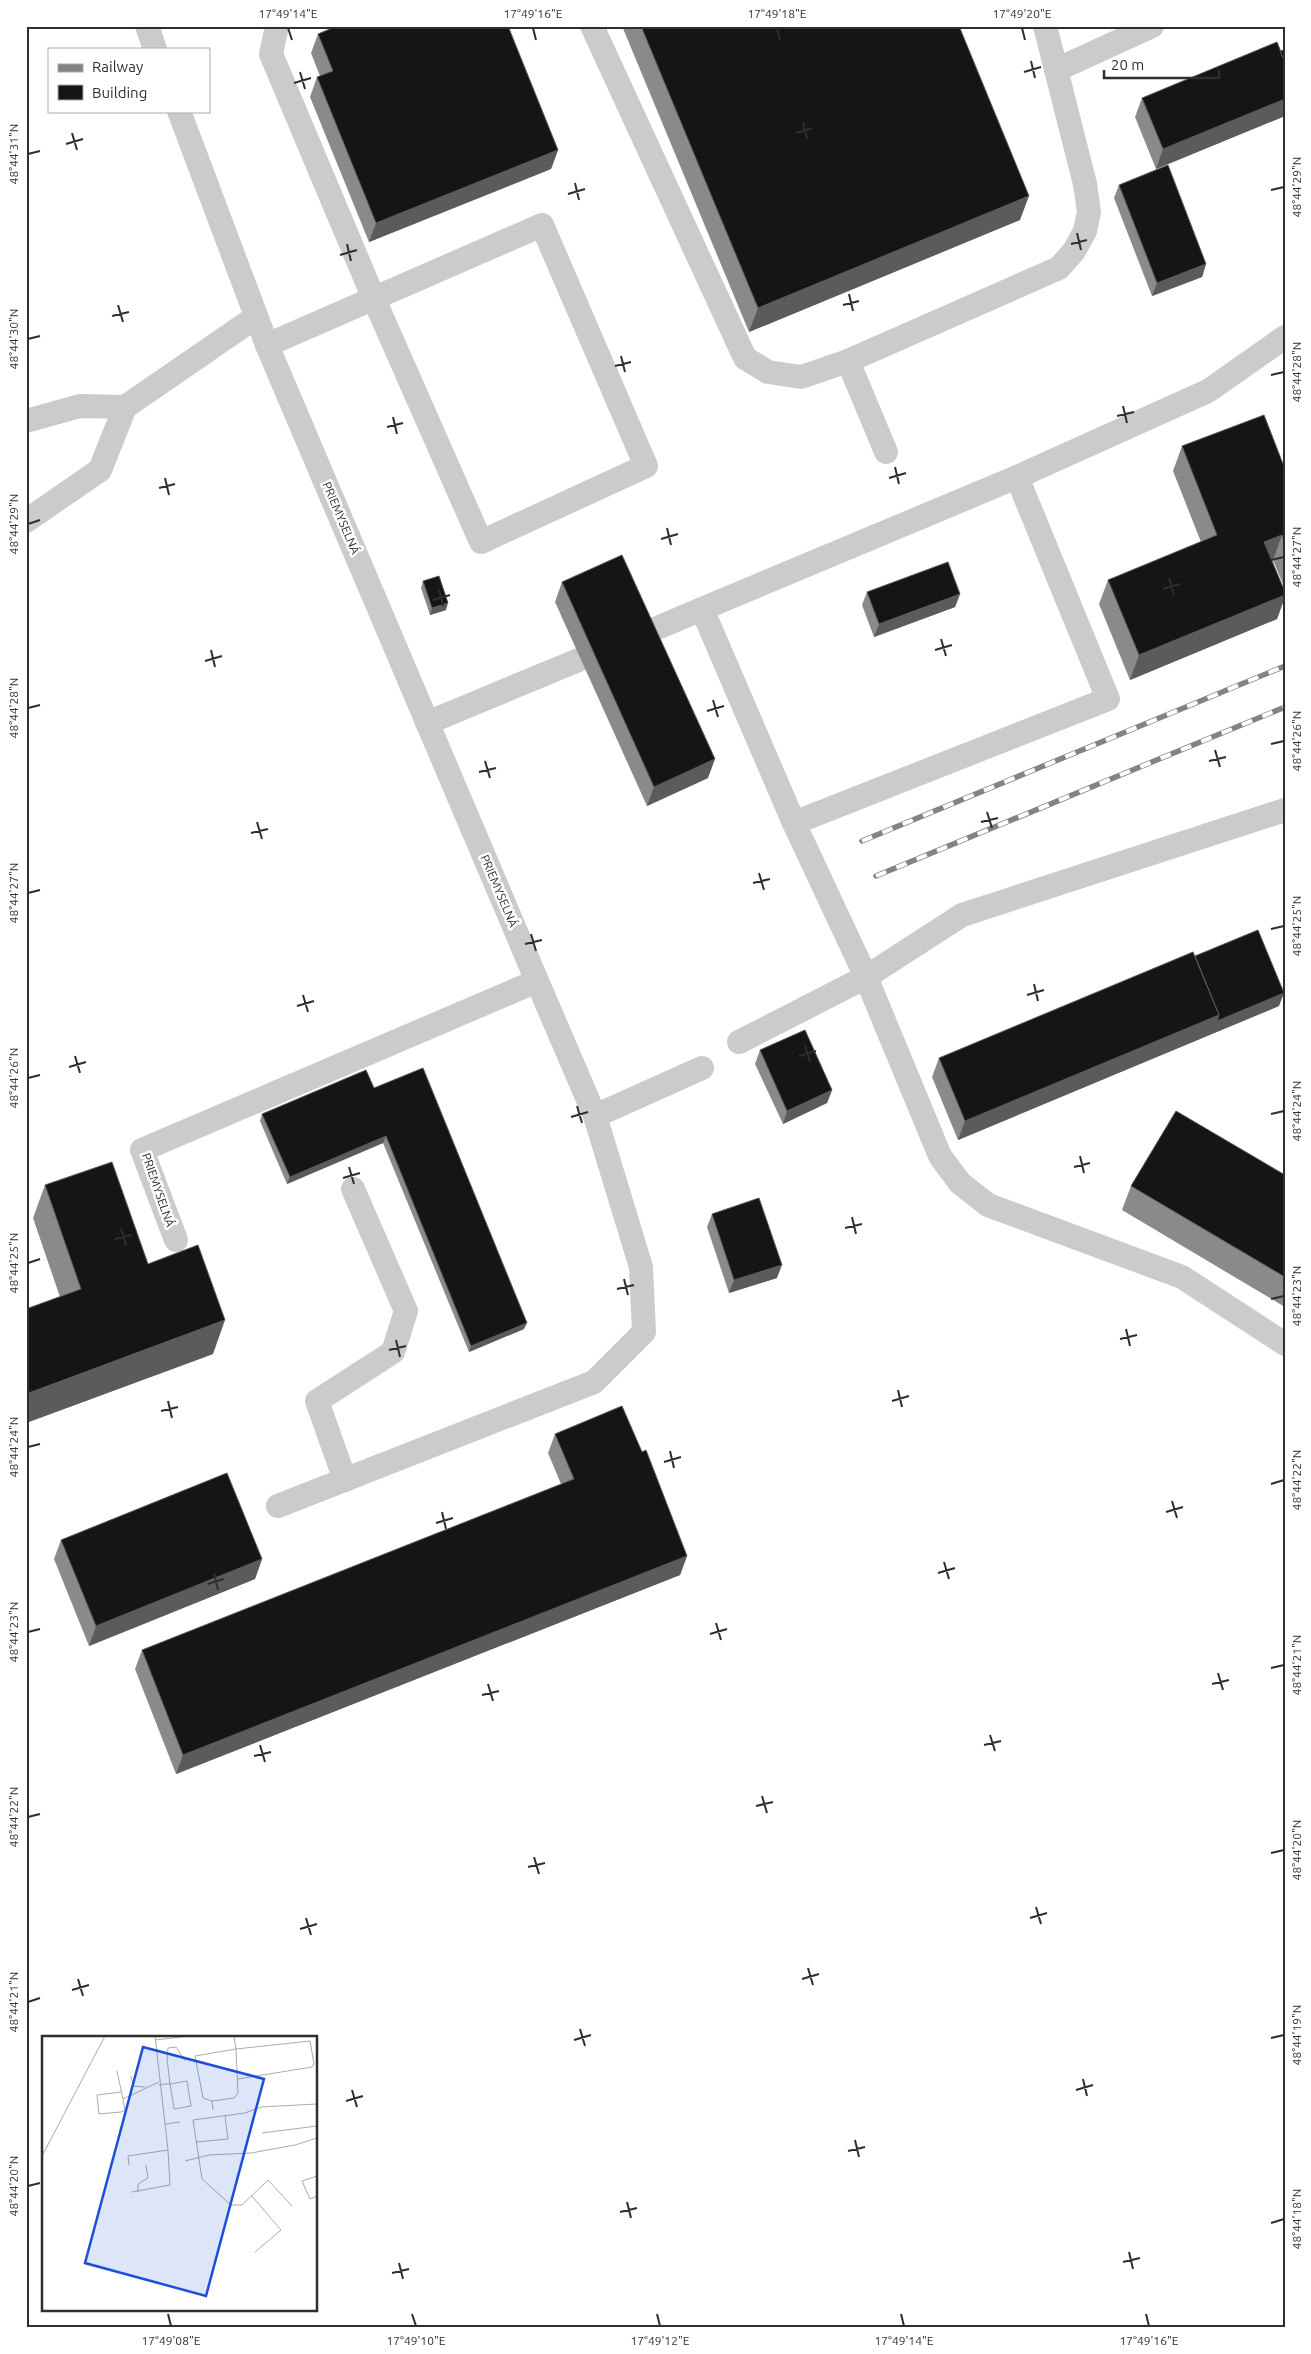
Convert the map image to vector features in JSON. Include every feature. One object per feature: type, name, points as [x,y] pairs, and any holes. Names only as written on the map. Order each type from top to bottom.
[{"type":"lane","points":[[147,26],[155,48]]},
{"type":"lane","points":[[267,346],[374,299],[542,225],[646,466],[480,542],[374,299],[272,54],[277,26]]},
{"type":"lane","points":[[592,26],[745,358],[768,372],[801,377],[848,361],[1059,268],[1074,251],[1085,231],[1089,212],[1085,184],[1045,26]]},
{"type":"lane","points":[[1056,70],[1152,26]]},
{"type":"lane","name":"PRIEMYSELNÁ","points":[[176,1240],[142,1150],[537,981],[267,346],[178,112]]},
{"type":"lane","points":[[26,521],[100,470],[125,407],[256,317]]},
{"type":"lane","points":[[642,634],[1017,476],[1208,391],[1285,337]]},
{"type":"lane","points":[[848,361],[886,452]]},
{"type":"lane","points":[[26,422],[80,406],[125,407]]},
{"type":"lane","points":[[794,823],[1108,699],[1017,476]]},
{"type":"lane","points":[[702,609],[794,823],[866,977],[940,1156],[960,1183],[988,1205],[1182,1277],[1285,1344]]},
{"type":"lane","points":[[428,723],[581,659]]},
{"type":"lane","points":[[739,1042],[866,977],[962,915],[1285,810]]},
{"type":"lane","points":[[278,1506],[594,1382],[644,1332],[641,1267],[594,1116],[537,981]]},
{"type":"lane","points":[[594,1116],[702,1068]]},
{"type":"lane","points":[[345,1480],[317,1401],[393,1352],[406,1311],[353,1189]]},
{"type":"building","points":[[337,26],[442,26],[443,28],[446,26],[508,26],[558,150],[376,223],[317,77],[333,71],[318,34]]},
{"type":"building","points":[[641,26],[959,26],[1029,196],[758,308]]},
{"type":"building","points":[[1277,42],[1285,62],[1285,99],[1163,149],[1142,98]]},
{"type":"building","points":[[1285,50],[1285,62],[1280,51]]},
{"type":"building","points":[[1168,165],[1206,264],[1157,283],[1119,185]]},
{"type":"building","points":[[1264,415],[1285,469],[1285,542],[1282,535],[1264,542],[1285,595],[1139,655],[1108,580],[1217,535],[1182,446]]},
{"type":"building","points":[[622,555],[715,759],[654,787],[562,582]]},
{"type":"building","points":[[948,562],[960,594],[879,624],[867,592]]},
{"type":"building","points":[[439,576],[448,603],[432,608],[423,581]]},
{"type":"building","points":[[1258,930],[1284,993],[1217,1021],[1219,1015],[1195,956]]},
{"type":"building","points":[[1193,952],[1219,1015],[965,1121],[939,1058]]},
{"type":"building","points":[[805,1030],[832,1090],[787,1111],[760,1050]]},
{"type":"building","points":[[423,1068],[527,1323],[471,1346],[386,1136],[290,1177],[262,1114],[366,1070],[374,1088]]},
{"type":"building","points":[[1176,1111],[1285,1175],[1285,1277],[1131,1186]]},
{"type":"building","points":[[112,1162],[148,1264],[198,1245],[225,1320],[26,1394],[26,1309],[81,1289],[45,1185]]},
{"type":"building","points":[[759,1198],[782,1265],[734,1280],[712,1214]]},
{"type":"building","points":[[622,1406],[642,1452],[646,1450],[687,1556],[183,1755],[142,1650],[574,1479],[555,1434]]},
{"type":"building","points":[[227,1473],[262,1559],[96,1626],[61,1540]]},
{"type":"railway","points":[[862,841],[1285,666]]},
{"type":"railway","points":[[876,876],[1285,707]]}]
